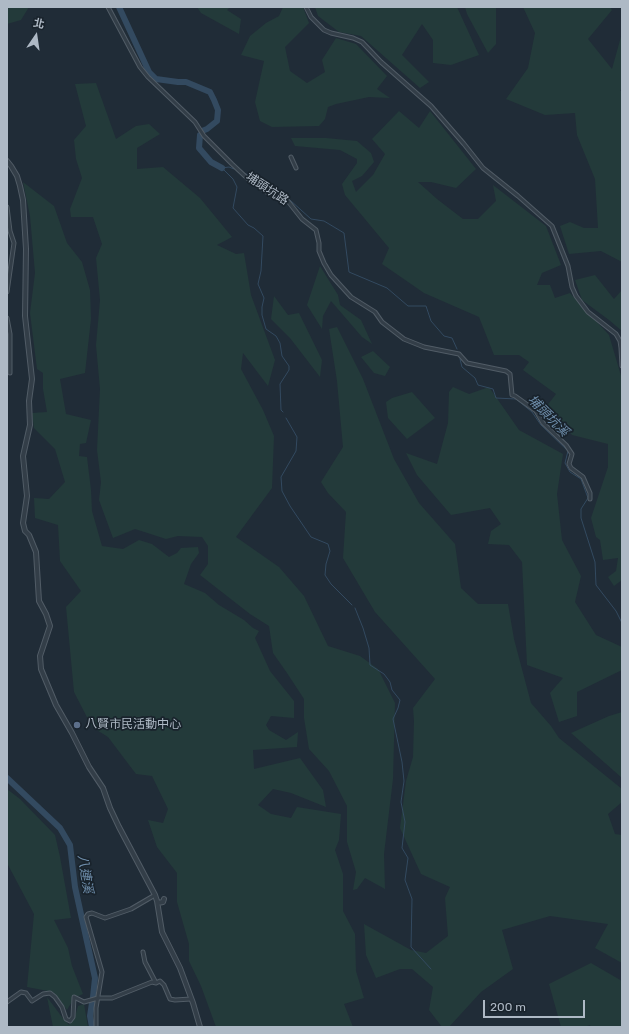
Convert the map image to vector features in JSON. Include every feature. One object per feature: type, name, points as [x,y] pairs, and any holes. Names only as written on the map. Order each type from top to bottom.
[{"type":"street","name":"埔頭坑路","points":[[108,7],[140,67],[148,77],[195,122],[204,136],[247,178],[268,193],[287,200],[302,219],[316,230],[319,251],[324,263],[331,275],[351,297],[375,312],[382,322],[404,339],[424,347],[458,354],[467,363],[506,371],[510,374],[512,395],[536,411],[543,423],[566,445],[572,454],[569,464],[583,477],[590,493],[590,499]]},
{"type":"street","points":[[306,7],[311,17],[324,30],[362,42],[381,62],[431,106],[464,144],[482,168],[518,196],[552,226],[568,266],[572,287],[576,296],[588,312],[616,334],[620,341],[622,366]]},
{"type":"street","points":[[291,157],[296,168]]},
{"type":"street","points":[[7,161],[17,176],[20,186],[26,249],[25,316],[32,379],[29,401],[30,425],[23,456],[27,496],[23,523],[36,552],[39,601],[50,626],[40,656],[41,669],[56,705],[72,732],[89,767],[103,788],[113,814],[155,896],[158,903],[162,932],[180,968],[200,1027]]},
{"type":"street","points":[[7,207],[10,231],[14,243],[7,292]]},
{"type":"street","points":[[7,318],[10,334],[10,373]]},
{"type":"street","points":[[96,1027],[102,972],[86,917],[88,914],[92,913],[105,918],[131,909],[155,896]]},
{"type":"street","points":[[158,903],[163,902],[164,899]]},
{"type":"street","points":[[143,952],[145,962],[156,983]]},
{"type":"street","points":[[7,1002],[21,992],[26,993],[32,1001],[43,994],[50,993],[55,996],[62,1007],[66,1019],[70,1021],[73,1017],[74,997],[84,1002],[98,998],[112,998],[152,982],[156,983],[160,981],[164,985],[170,999],[191,998]]},
{"type":"green space","points":[[7,7],[29,7],[21,20],[7,24]]},
{"type":"green space","points":[[197,7],[230,7],[227,10],[241,19],[239,34],[201,13]]},
{"type":"green space","points":[[283,7],[303,7],[309,23],[285,47],[290,71],[307,83],[325,72],[322,60],[336,38],[356,44],[387,76],[377,89],[390,98],[369,97],[328,107],[325,119],[319,126],[272,127],[260,121],[255,102],[264,61],[241,55],[250,36],[266,23],[279,16]]},
{"type":"green space","points":[[315,7],[457,7],[479,55],[451,65],[433,63],[433,40],[422,24],[402,55],[429,82],[420,88],[361,36],[339,32],[318,16]]},
{"type":"green space","points":[[465,7],[496,7],[496,44],[488,53],[467,14]]},
{"type":"green space","points":[[523,7],[610,7],[612,10],[588,39],[612,69],[622,33],[622,88],[620,91],[622,91],[622,262],[601,251],[569,254],[560,226],[570,222],[584,228],[598,228],[595,179],[577,135],[575,113],[545,115],[506,99],[528,68],[535,33]]},
{"type":"green space","points":[[96,83],[116,139],[136,126],[149,124],[160,134],[137,148],[137,169],[163,167],[200,198],[232,237],[217,245],[236,254],[244,253],[251,295],[275,360],[268,386],[243,353],[241,369],[263,410],[274,436],[272,488],[236,537],[279,567],[304,596],[328,646],[360,656],[378,669],[395,703],[393,779],[384,854],[385,889],[365,878],[357,889],[353,890],[356,872],[347,842],[347,806],[329,771],[309,749],[304,718],[304,699],[273,653],[269,626],[250,614],[200,575],[208,564],[208,546],[202,537],[178,536],[166,539],[135,529],[113,538],[99,500],[101,482],[97,450],[100,389],[96,345],[100,300],[96,258],[102,244],[93,217],[71,217],[70,209],[82,178],[76,159],[74,140],[86,126],[75,84]]},
{"type":"green space","points":[[399,111],[419,128],[430,111],[476,169],[456,188],[431,182],[418,182],[463,219],[478,219],[496,201],[493,185],[546,226],[561,265],[542,273],[537,285],[550,285],[555,298],[570,293],[609,335],[622,379],[622,580],[614,586],[608,577],[616,571],[618,558],[603,560],[600,540],[596,537],[591,518],[608,467],[608,444],[572,435],[546,407],[556,394],[523,370],[529,362],[519,355],[494,355],[479,317],[424,293],[382,264],[389,248],[345,195],[342,184],[357,163],[357,159],[340,150],[295,146],[291,138],[326,138],[357,141],[371,153],[374,162],[362,176],[352,181],[356,192],[373,175],[385,154],[372,139]]},
{"type":"green space","points":[[23,182],[54,206],[67,243],[82,262],[90,290],[91,319],[85,373],[60,379],[66,414],[91,420],[86,443],[80,444],[79,456],[87,457],[92,511],[102,546],[123,549],[139,540],[152,544],[169,557],[177,553],[181,548],[198,547],[199,553],[191,564],[184,584],[205,593],[219,605],[259,631],[255,638],[270,671],[294,701],[294,718],[271,716],[266,725],[269,730],[286,740],[298,732],[297,747],[253,750],[254,769],[300,758],[323,790],[326,807],[291,793],[273,789],[258,805],[271,814],[291,818],[297,807],[341,814],[339,840],[335,850],[343,874],[343,911],[355,934],[356,971],[364,998],[344,1004],[353,1027],[216,1027],[201,986],[189,961],[189,944],[177,902],[177,873],[157,847],[148,820],[163,823],[168,809],[152,776],[136,774],[108,737],[92,727],[74,692],[66,607],[81,591],[60,561],[58,525],[35,518],[34,498],[49,499],[65,482],[55,449],[34,428],[32,413],[47,412],[43,389],[43,373],[37,369],[30,313],[35,273],[30,216]]},
{"type":"green space","points":[[320,266],[338,295],[340,305],[361,320],[372,344],[362,337],[331,301],[323,316],[322,329],[307,305]]},
{"type":"green space","points":[[595,275],[614,299],[622,290],[622,331],[582,300],[575,280]]},
{"type":"green space","points":[[274,296],[288,315],[299,313],[322,360],[320,377],[290,338],[271,319]]},
{"type":"green space","points":[[337,327],[363,379],[394,459],[419,503],[455,544],[461,588],[478,604],[508,604],[514,639],[531,703],[551,726],[559,738],[622,789],[622,802],[608,814],[615,834],[622,835],[622,963],[595,948],[608,924],[550,916],[502,930],[513,969],[481,992],[449,1027],[442,1027],[429,1010],[433,987],[412,969],[400,969],[376,978],[366,955],[364,924],[411,950],[426,953],[448,936],[445,898],[450,887],[421,874],[400,828],[406,781],[413,757],[413,708],[435,679],[375,612],[343,558],[346,512],[328,493],[321,482],[343,447],[337,381],[329,329]]},
{"type":"green space","points":[[373,351],[390,367],[385,376],[374,373],[361,357]]},
{"type":"green space","points":[[453,387],[469,394],[489,387],[519,430],[563,454],[557,494],[562,540],[581,576],[575,602],[596,635],[622,647],[622,670],[577,692],[577,716],[559,722],[550,693],[563,678],[527,665],[522,562],[509,545],[488,544],[491,531],[501,524],[490,508],[451,515],[417,475],[406,453],[437,464],[448,423],[449,392]]},
{"type":"green space","points":[[412,392],[435,418],[407,439],[388,418],[386,402],[392,398]]},
{"type":"green space","points":[[622,712],[622,778],[571,733],[609,716]]},
{"type":"green space","points":[[7,789],[20,799],[55,835],[71,918],[54,920],[68,948],[72,966],[83,994],[74,998],[67,1010],[53,992],[27,987],[34,914],[7,863]]},
{"type":"green space","points":[[591,963],[622,981],[622,1027],[591,1027],[590,1025],[584,1027],[561,1027],[549,984]]},
{"type":"green space","points":[[47,997],[69,1025],[78,1006],[84,1004],[88,1027],[53,1027]]},
{"type":"waterway","name":"埔頭坑溪","points":[[119,7],[149,72],[156,79],[186,82],[210,92],[218,110],[217,121],[202,131]]},
{"type":"waterway","name":"埔頭坑溪","points":[[200,135],[199,148],[211,162],[222,168]]},
{"type":"waterway","name":"埔頭坑溪","points":[[222,168],[229,167],[234,169]]},
{"type":"waterway","points":[[222,168],[233,179],[237,187],[233,208],[248,225],[263,236],[261,271],[258,284],[264,298],[262,315],[266,329],[276,336],[280,343],[282,356],[289,366],[289,370],[280,384],[281,410],[283,412]]},
{"type":"waterway","name":"埔頭坑溪","points":[[246,174],[253,177],[263,187],[278,191],[311,219],[324,221],[344,233],[349,272],[387,288],[408,306],[426,306],[431,321],[444,336],[452,338],[457,349]]},
{"type":"waterway","name":"埔頭坑溪","points":[[460,359],[462,367],[475,378],[478,385],[493,389],[496,398],[516,399],[532,412],[541,425],[568,451],[565,463],[570,472],[581,479],[588,498],[581,509],[581,518],[595,562],[596,585],[616,611],[622,623]]},
{"type":"waterway","points":[[286,418],[297,437],[296,451],[281,477],[282,491],[290,506],[311,537],[328,544],[330,551],[326,564],[325,575],[331,584],[352,605]]},
{"type":"waterway","points":[[355,608],[369,648],[370,665],[384,674],[390,682],[392,690],[400,700],[393,719],[402,762],[404,781],[401,802],[405,822],[402,848],[408,858],[405,880],[412,899],[411,947],[431,969]]},
{"type":"waterway","name":"八連溪","points":[[7,778],[60,828],[70,845],[75,887],[95,978],[93,997]]},
{"type":"waterway","name":"八連溪","points":[[92,1003],[90,1016],[92,1027]]},
{"type":"place","name":"八賢市民活動中心","points":[[77,725]]}]
